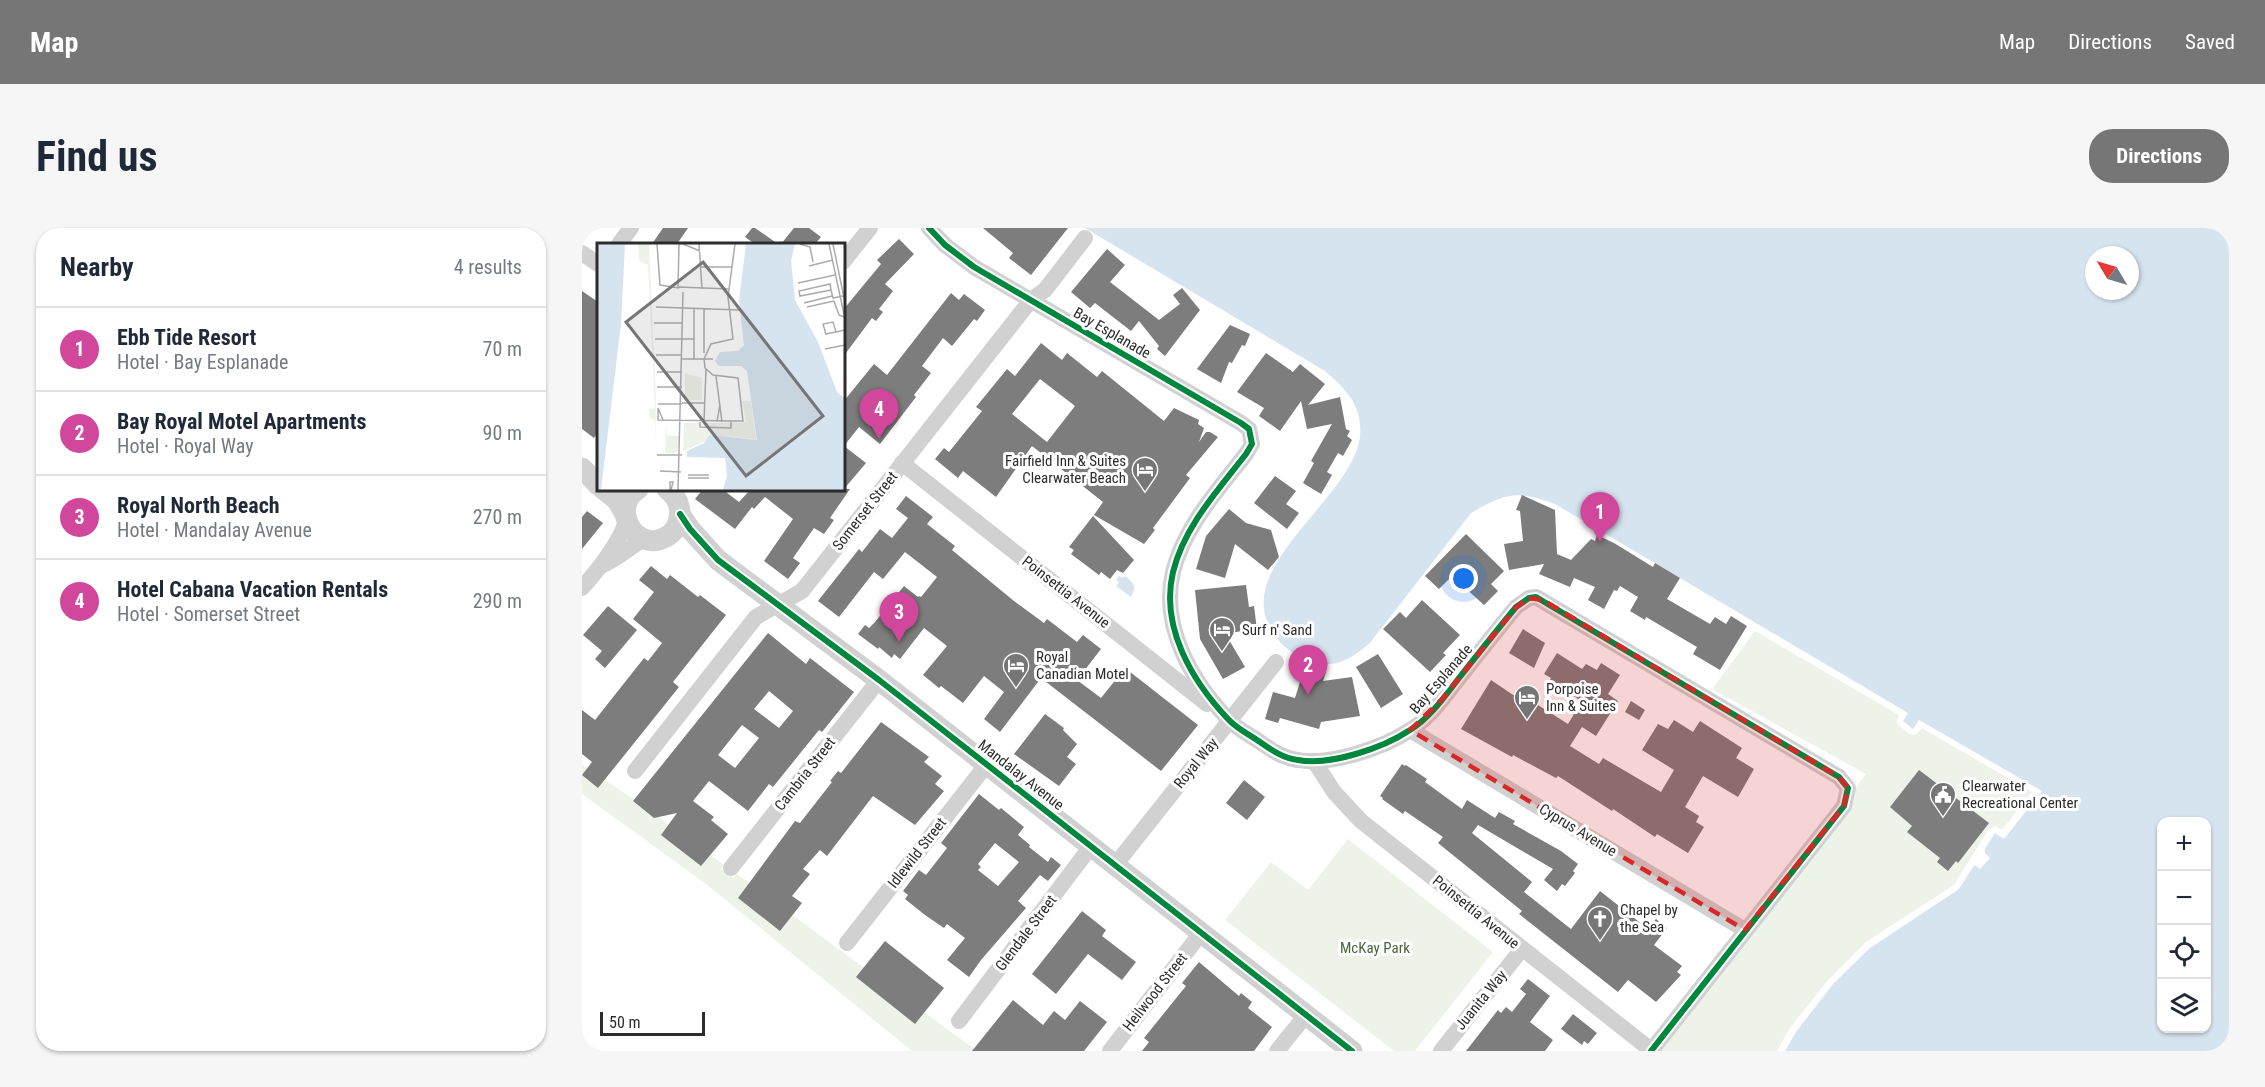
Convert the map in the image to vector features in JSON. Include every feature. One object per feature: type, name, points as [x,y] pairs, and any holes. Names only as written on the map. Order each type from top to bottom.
[{"type":"street","points":[[620,243],[632,228]]},
{"type":"street","points":[[844,261],[870,228]]},
{"type":"street","name":"Bay Esplanade","points":[[929,228],[945,245],[974,267],[1249,429],[1252,444],[1202,510],[1184,542],[1173,573],[1171,596],[1173,626],[1183,657],[1229,721],[1275,753],[1297,760],[1314,761],[1338,758],[1383,744],[1410,730],[1428,716],[1516,607],[1529,598],[1536,597],[1839,777],[1848,788],[1844,806],[1651,1051]]},
{"type":"street","name":"Somerset Street","points":[[635,771],[756,617],[802,591],[1031,300],[1045,290],[1085,238]]},
{"type":"street","points":[[582,253],[597,263]]},
{"type":"street","name":"Poinsettia Avenue","points":[[903,463],[1229,721]]},
{"type":"street","points":[[604,490],[617,500],[630,529],[652,539]]},
{"type":"street","points":[[582,588],[601,567],[608,552],[621,535],[629,498],[637,490]]},
{"type":"street","points":[[601,567],[629,548],[674,530],[677,499]]},
{"type":"street","name":"Mandalay Avenue","points":[[677,499],[690,529],[718,560],[879,680],[1352,1051]]},
{"type":"street","name":"Mandalay Avenue","points":[[652,539],[679,542],[698,554],[718,560]]},
{"type":"street","name":"Royal Way","points":[[1116,864],[1276,662]]},
{"type":"street","name":"Cambria Street","points":[[731,868],[879,680]]},
{"type":"street","name":"Cyprus Avenue","points":[[1410,730],[1745,930]]},
{"type":"street","name":"Poinsettia Avenue","points":[[1314,761],[1335,792],[1361,821],[1651,1051]]},
{"type":"street","name":"Idlewild Street","points":[[847,943],[987,764]]},
{"type":"street","name":"Glendale Street","points":[[959,1021],[1092,845]]},
{"type":"street","name":"Heilwood Street","points":[[1110,1051],[1201,933]]},
{"type":"street","name":"Juanita Way","points":[[1441,1051],[1522,949]]},
{"type":"street","points":[[1277,1051],[1306,1015]]},
{"type":"highlighted area","points":[[1529,598],[1543,600],[1839,777],[1848,788],[1844,806],[1745,930],[1410,730],[1443,698],[1516,607]]},
{"type":"green space","points":[[1755,631],[1899,715],[1897,723],[1909,734],[1915,735],[1922,728],[2032,792],[2002,830],[1995,826],[1989,829],[1954,885],[1866,942],[1828,980],[1790,1028],[1777,1051],[1661,1051],[1866,774],[1712,689]]},
{"type":"green space","points":[[582,765],[638,802],[724,865],[721,869],[733,878],[737,874],[977,1051],[912,1051],[706,884],[582,794]]},
{"type":"green space","name":"McKay Park","points":[[1348,839],[1493,952],[1415,1051],[1394,1051],[1225,920],[1271,862],[1308,890]]},
{"type":"shaded area","points":[[1085,228],[2229,228],[2229,1051],[1785,1051],[1796,1032],[1833,984],[1870,948],[1959,889],[1995,833],[2004,839],[2042,791],[1919,720],[1913,729],[1903,721],[1908,713],[1555,504],[1521,495],[1494,501],[1471,513],[1369,644],[1352,656],[1334,664],[1327,664],[1305,659],[1293,653],[1282,645],[1273,633],[1264,608],[1267,583],[1280,558],[1338,484],[1353,460],[1360,436],[1359,416],[1352,399],[1325,371]]},
{"type":"shaded area","points":[[1119,576],[1123,578],[1125,576],[1132,583],[1134,590],[1131,597],[1116,586]]},
{"type":"pier","points":[[1984,845],[1985,853],[1990,858],[1980,869],[1973,864]]},
{"type":"building","points":[[663,228],[688,228],[678,243],[653,243]]},
{"type":"building","points":[[752,228],[755,228],[777,243],[754,243],[745,237]]},
{"type":"building","points":[[794,228],[809,228],[821,237],[816,243],[782,243]]},
{"type":"building","points":[[983,228],[1068,228],[1031,275],[1009,258],[1013,253]]},
{"type":"building","points":[[899,239],[914,254],[885,284],[893,291],[879,309],[883,312],[876,321],[872,318],[844,356],[844,309],[881,264],[877,260]]},
{"type":"building","points":[[1107,249],[1125,265],[1110,282],[1159,320],[1180,304],[1173,295],[1182,288],[1200,310],[1165,356],[1157,349],[1159,346],[1139,321],[1131,331],[1095,303],[1090,308],[1071,292]]},
{"type":"building","points":[[582,291],[597,301],[597,434],[594,438],[582,429]]},
{"type":"building","points":[[951,293],[959,300],[964,294],[985,310],[977,321],[974,319],[952,346],[943,338],[922,366],[931,373],[914,395],[916,397],[880,444],[859,427],[844,446],[844,401],[874,364],[887,375]]},
{"type":"building","points":[[1230,325],[1250,334],[1245,346],[1242,345],[1232,363],[1229,362],[1221,383],[1197,369]]},
{"type":"building","points":[[1041,343],[1062,360],[1067,353],[1097,377],[1102,371],[1164,421],[1174,408],[1199,420],[1198,424],[1204,428],[1199,442],[1206,432],[1218,437],[1186,475],[1190,478],[1144,544],[1094,515],[1103,502],[1032,446],[996,497],[963,471],[958,478],[935,459],[944,448],[949,452],[982,411],[976,407],[1007,369],[1015,376]],"holes":[[[1040,379],[1075,406],[1047,442],[1012,414]]]},
{"type":"building","points":[[1266,353],[1293,372],[1300,364],[1325,384],[1308,405],[1340,397],[1346,429],[1350,431],[1347,436],[1352,440],[1343,456],[1338,453],[1327,472],[1332,475],[1321,494],[1303,483],[1314,463],[1311,461],[1332,424],[1307,429],[1301,401],[1280,431],[1259,416],[1264,408],[1237,392]]},
{"type":"building","points":[[844,446],[866,463],[844,489]]},
{"type":"building","points":[[1275,476],[1296,491],[1286,504],[1299,513],[1287,529],[1254,503]]},
{"type":"building","points":[[850,489],[830,518],[834,520],[824,534],[814,528],[793,558],[800,563],[788,579],[764,561],[793,519],[765,497],[754,509],[752,507],[735,529],[695,499],[702,490],[723,490],[739,502],[750,490]]},
{"type":"building","points":[[1522,495],[1555,510],[1557,554],[1571,560],[1591,539],[1595,541],[1597,535],[1653,567],[1655,563],[1680,578],[1667,599],[1710,624],[1715,617],[1726,624],[1731,616],[1747,626],[1720,670],[1693,654],[1697,647],[1646,617],[1645,620],[1630,611],[1638,597],[1620,586],[1617,591],[1614,590],[1604,609],[1588,600],[1595,587],[1574,578],[1570,587],[1539,574],[1544,564],[1509,570],[1504,544],[1523,541],[1520,511],[1516,510]]},
{"type":"building","points":[[906,496],[933,517],[927,524],[955,546],[952,550],[1014,601],[1044,623],[1047,619],[1077,642],[1083,635],[1101,649],[1077,680],[1101,698],[1125,668],[1198,725],[1161,771],[1041,678],[1000,732],[984,719],[1004,692],[984,676],[963,703],[923,675],[947,646],[924,628],[900,659],[894,654],[892,658],[858,634],[865,625],[869,628],[875,622],[904,586],[921,597],[937,577],[905,552],[883,579],[874,572],[839,617],[818,601],[859,549],[862,552],[880,529],[892,538],[908,518],[896,509]]},
{"type":"building","points":[[1229,509],[1246,523],[1271,530],[1279,557],[1268,570],[1235,544],[1225,578],[1196,569],[1206,536]]},
{"type":"building","points":[[587,511],[603,523],[582,549],[582,517]]},
{"type":"building","points":[[1093,516],[1134,560],[1123,573],[1117,570],[1110,579],[1101,572],[1099,575],[1071,554],[1074,550],[1069,547]]},
{"type":"building","points":[[1466,534],[1504,571],[1491,584],[1498,591],[1484,605],[1452,576],[1439,589],[1425,576]]},
{"type":"building","points":[[651,566],[667,579],[670,575],[726,615],[673,682],[679,687],[598,788],[582,775],[592,762],[582,754],[582,710],[595,720],[644,658],[648,661],[662,643],[633,619],[654,592],[639,580]]},
{"type":"building","name":"Surf n' Sand","points":[[1246,585],[1249,607],[1254,606],[1257,630],[1225,633],[1245,667],[1223,679],[1200,639],[1195,590]]},
{"type":"building","points":[[1422,600],[1460,635],[1443,653],[1446,655],[1430,672],[1383,629],[1400,612],[1406,618]]},
{"type":"building","points":[[608,606],[637,630],[605,668],[595,659],[602,651],[583,635]]},
{"type":"building","points":[[1523,629],[1545,643],[1534,668],[1509,653]]},
{"type":"building","points":[[768,633],[806,664],[810,658],[854,692],[822,732],[819,730],[773,787],[769,784],[748,811],[709,781],[693,801],[714,817],[711,820],[728,834],[701,866],[661,835],[677,813],[654,818],[633,801]],"holes":[[[769,691],[793,711],[779,728],[754,709]],[[742,725],[759,738],[735,768],[718,755]]]},
{"type":"building","points":[[1557,653],[1582,669],[1586,664],[1597,670],[1601,663],[1620,675],[1608,694],[1618,701],[1596,736],[1582,727],[1570,746],[1599,764],[1603,758],[1661,792],[1674,770],[1642,750],[1658,724],[1668,729],[1674,720],[1693,732],[1700,721],[1742,748],[1736,758],[1754,769],[1738,797],[1703,776],[1685,807],[1699,816],[1696,822],[1704,827],[1688,853],[1657,834],[1655,837],[1558,776],[1556,778],[1513,755],[1512,757],[1461,729],[1491,680],[1519,699],[1522,695],[1568,724],[1582,701],[1548,684],[1551,678],[1544,674]]},
{"type":"building","points":[[1378,654],[1403,694],[1381,708],[1356,667]]},
{"type":"building","points":[[1305,666],[1326,672],[1323,681],[1352,677],[1360,716],[1321,722],[1319,729],[1280,718],[1278,723],[1265,719],[1273,692],[1295,698]]},
{"type":"building","points":[[1631,701],[1645,710],[1639,720],[1625,712]]},
{"type":"building","points":[[1045,714],[1064,728],[1063,730],[1077,744],[1067,757],[1076,764],[1059,786],[1014,754]]},
{"type":"building","points":[[881,722],[929,757],[924,762],[942,776],[935,784],[944,791],[915,825],[873,796],[827,856],[820,850],[803,869],[810,874],[792,896],[802,903],[780,931],[738,898],[795,821],[800,823],[838,771],[841,773]]},
{"type":"building","points":[[1402,764],[1427,779],[1425,782],[1462,809],[1467,800],[1495,818],[1499,812],[1515,821],[1513,824],[1561,851],[1578,864],[1573,871],[1575,873],[1565,886],[1562,884],[1557,891],[1544,880],[1553,869],[1478,825],[1472,833],[1532,882],[1524,892],[1571,929],[1600,891],[1648,929],[1656,919],[1667,928],[1654,945],[1682,966],[1677,972],[1681,975],[1656,1002],[1628,980],[1618,992],[1519,914],[1522,911],[1438,843],[1443,837],[1405,811],[1403,814],[1382,799],[1380,796]]},
{"type":"building","name":"Clearwater Recreational Center","points":[[1919,770],[1989,823],[1958,863],[1956,861],[1948,871],[1937,862],[1940,858],[1907,832],[1912,826],[1890,807]]},
{"type":"building","points":[[1244,780],[1265,797],[1247,820],[1226,803]]},
{"type":"building","points":[[979,794],[1024,827],[1018,835],[1030,845],[1029,847],[1048,862],[1051,857],[1061,865],[1048,881],[1040,875],[1018,901],[1026,908],[969,977],[947,960],[965,938],[947,924],[944,928],[925,915],[905,899],[908,895],[903,891],[919,870],[926,875],[947,848],[941,843]],"holes":[[[995,843],[1019,862],[998,886],[978,870],[981,867],[978,864]]]},
{"type":"building","points":[[1082,911],[1106,930],[1102,936],[1136,962],[1122,980],[1088,954],[1056,994],[1032,974]]},
{"type":"building","points":[[885,941],[944,988],[915,1024],[856,977]]},
{"type":"building","points":[[1199,962],[1239,996],[1241,993],[1252,1002],[1248,1008],[1272,1027],[1254,1051],[1142,1051],[1149,1042],[1144,1038],[1186,986],[1182,983]]},
{"type":"building","points":[[1528,979],[1550,996],[1530,1022],[1553,1040],[1545,1051],[1466,1051],[1498,1010],[1501,1013],[1506,1007],[1512,1012],[1526,994],[1520,989]]},
{"type":"building","points":[[1013,1000],[1043,1025],[1054,1011],[1065,1020],[1080,1001],[1107,1022],[1084,1051],[972,1051]]},
{"type":"building","points":[[1573,1014],[1597,1033],[1588,1044],[1584,1041],[1582,1045],[1561,1029]]},
{"type":"cycle path","points":[[929,228],[945,245],[974,267],[1249,429],[1252,444],[1213,495],[1178,555],[1170,593],[1171,613],[1182,652],[1202,688],[1231,722],[1271,750],[1292,759],[1325,760],[1356,754],[1399,737],[1417,725],[1437,706],[1516,607],[1529,598],[1536,597],[1839,777],[1848,788],[1844,806],[1651,1051]]},
{"type":"cycle path","points":[[680,514],[690,529],[718,560],[879,680],[1352,1051]]},
{"type":"place","name":"Hotel Cabana Vacation Rentals","points":[[879,439]]},
{"type":"place","name":"Fairfield Inn & Suites Clearwater Beach","points":[[1145,493]]},
{"type":"place","name":"Ebb Tide Resort","points":[[1600,542]]},
{"type":"place","name":"Royal North Beach","points":[[899,642]]},
{"type":"place","name":"Surf n' Sand","points":[[1222,653]]},
{"type":"place","name":"Royal Canadian Motel","points":[[1016,689]]},
{"type":"place","name":"Bay Royal Motel Apartments","points":[[1308,695]]},
{"type":"place","name":"Porpoise Inn & Suites","points":[[1527,721]]},
{"type":"place","name":"Clearwater Recreational Center","points":[[1943,818]]},
{"type":"place","name":"Chapel by the Sea","points":[[1600,942]]}]
